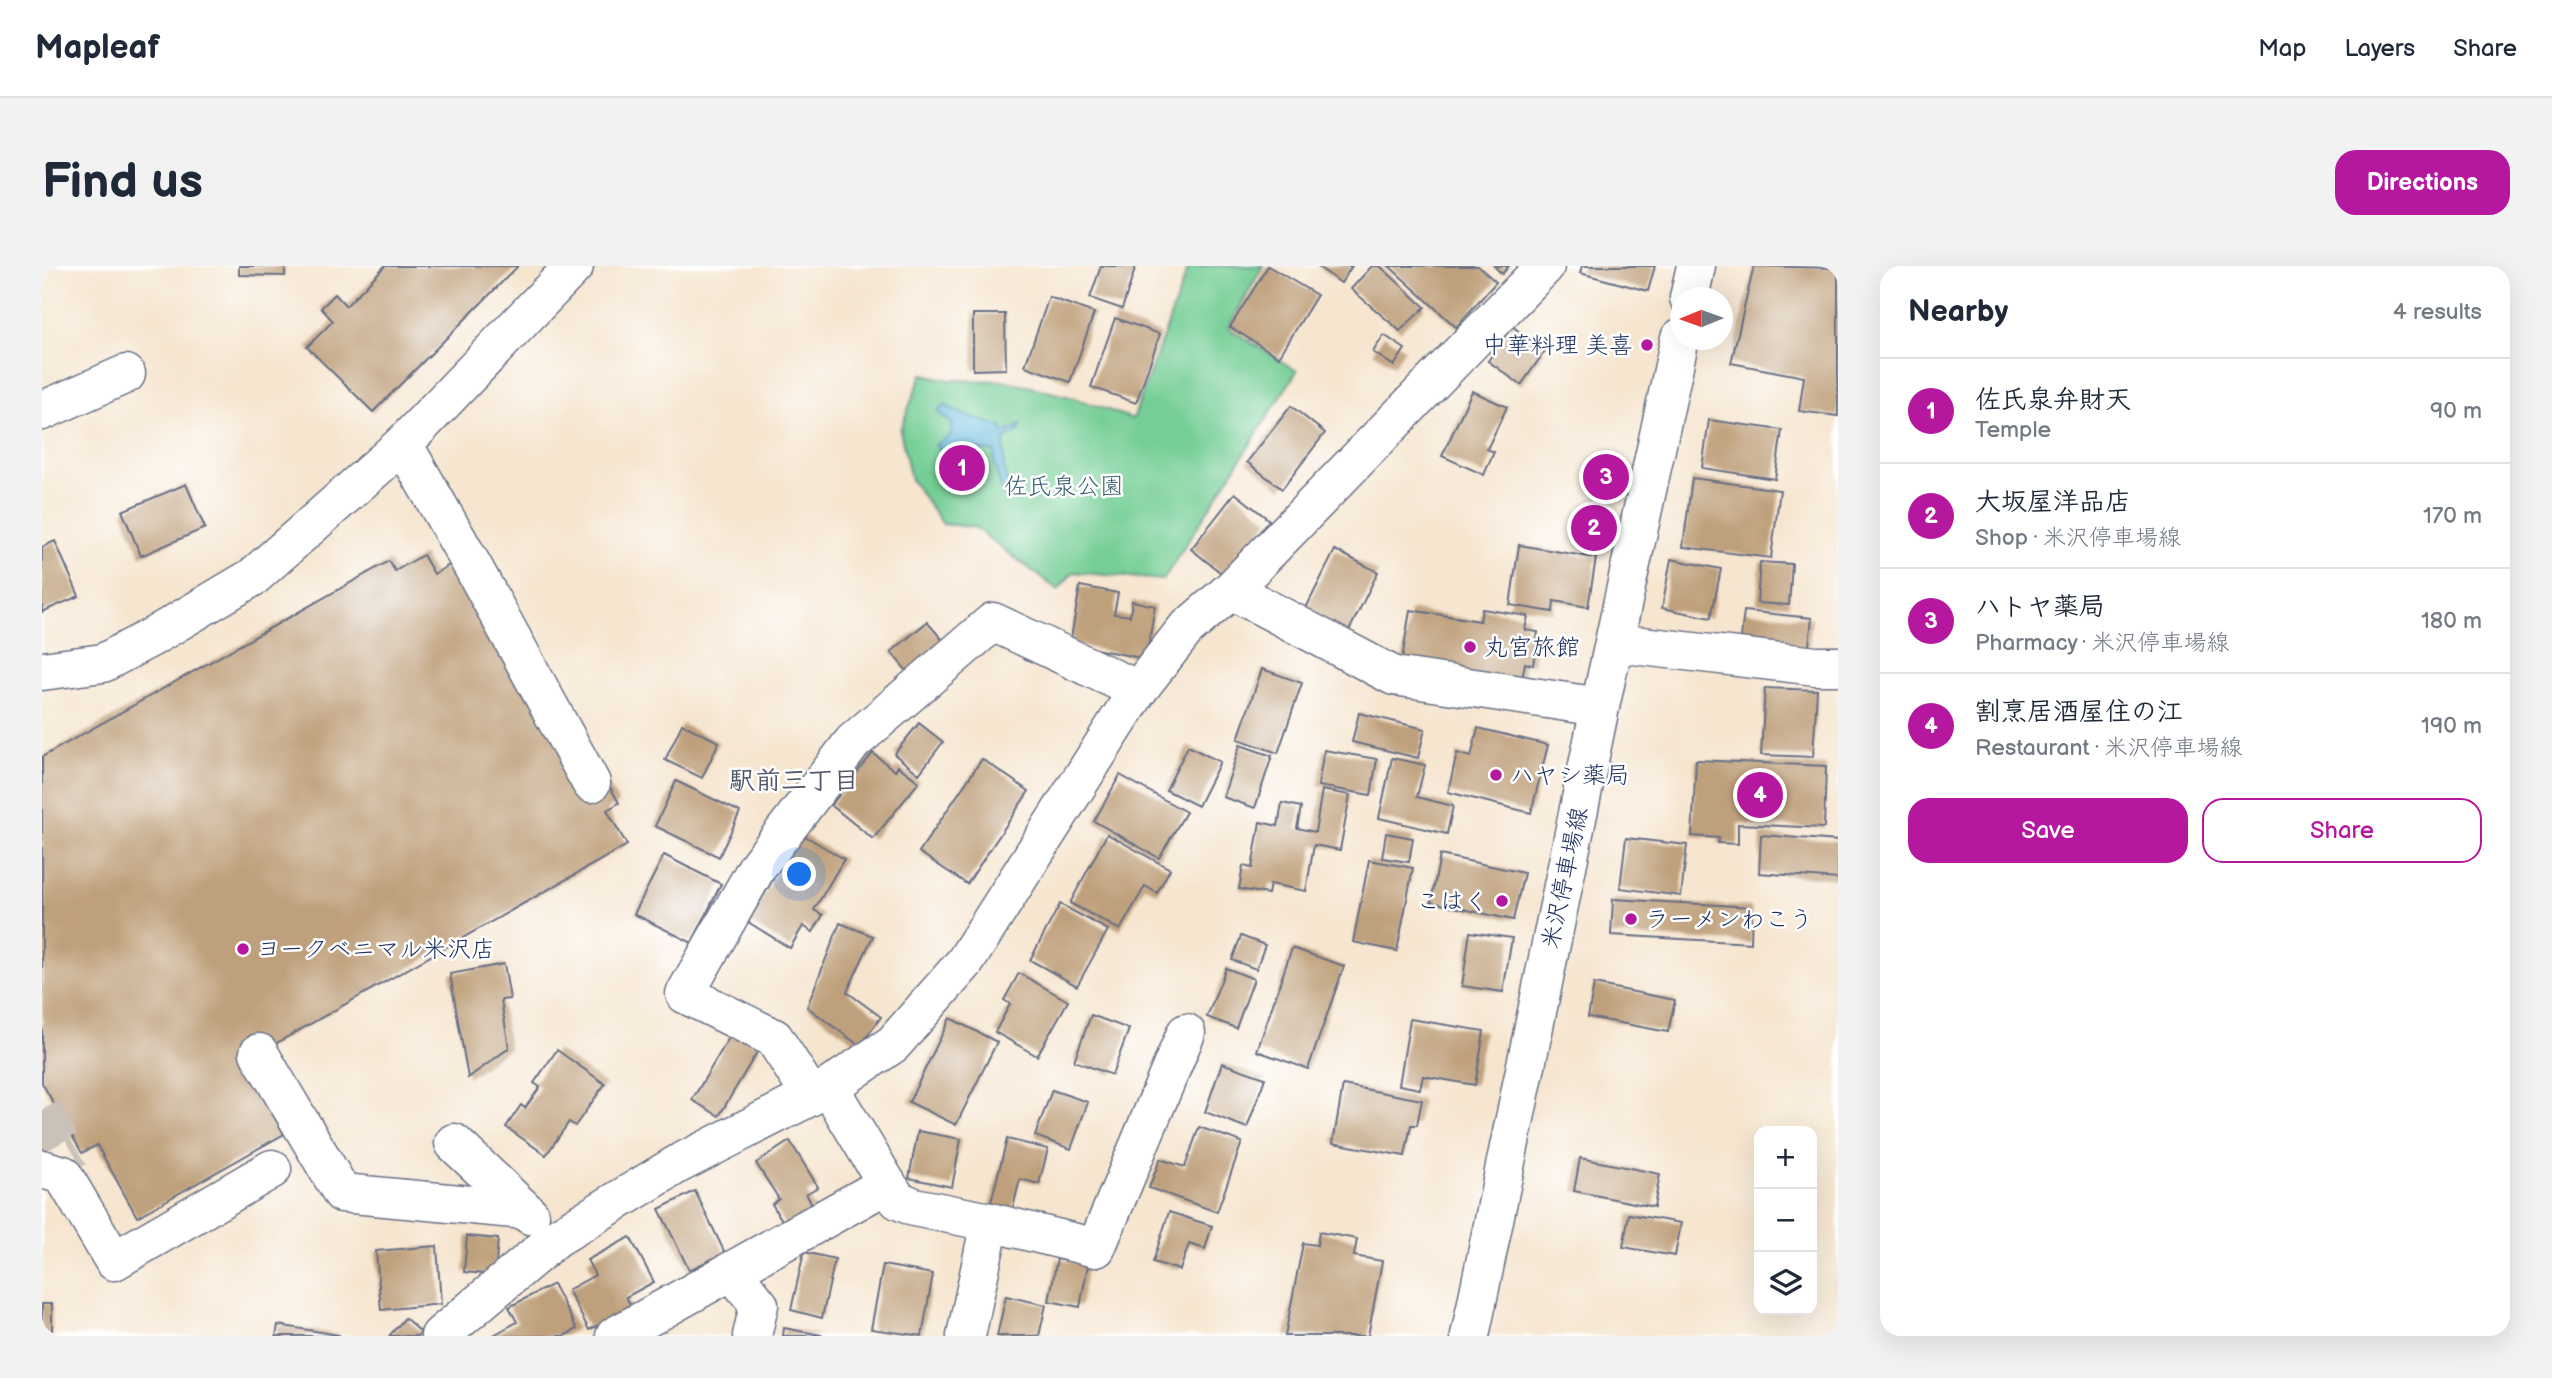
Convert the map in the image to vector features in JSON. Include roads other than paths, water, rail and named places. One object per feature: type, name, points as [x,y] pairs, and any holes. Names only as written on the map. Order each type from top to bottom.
[{"type":"street","points":[[42,671],[103,663],[253,577],[403,444],[574,266]]},
{"type":"street","points":[[440,1336],[556,1238],[678,1164],[820,1092],[893,1044],[965,962],[1138,690],[1185,630],[1231,590],[1545,266]]},
{"type":"street","points":[[1691,287],[1696,266]]},
{"type":"street","name":"米沢停車場線","points":[[1470,1336],[1600,707],[1678,350]]},
{"type":"street","points":[[42,411],[126,374]]},
{"type":"street","points":[[403,444],[591,783]]},
{"type":"street","points":[[1231,590],[1394,676],[1600,707]]},
{"type":"street","points":[[1138,690],[993,622],[853,742],[757,867],[685,994],[775,1038],[820,1092],[898,1200],[914,1207],[1096,1248],[1185,1034]]},
{"type":"street","points":[[1616,643],[1816,666],[1838,666]]},
{"type":"street","points":[[259,1053],[342,1193],[524,1210]]},
{"type":"street","points":[[454,1143],[556,1238]]},
{"type":"street","points":[[42,1169],[64,1175],[114,1261],[272,1169]]},
{"type":"street","points":[[615,1336],[887,1184]]},
{"type":"street","points":[[966,1336],[990,1222]]},
{"type":"street","points":[[732,1271],[759,1305],[752,1336]]},
{"type":"water","points":[[944,405],[1002,427],[1004,433],[1021,425],[1019,431],[1004,439],[1004,468],[1010,499],[1004,496],[994,464],[994,451],[942,451],[935,445],[950,436],[953,425],[938,412]]},
{"type":"tunnel","points":[[42,1110],[66,1154],[76,1148]]},
{"type":"place","name":"中華料理 美喜","points":[[1647,345]]},
{"type":"place","name":"佐氏泉弁財天","points":[[962,468]]},
{"type":"place","name":"ハトヤ薬局","points":[[1606,477]]},
{"type":"place","name":"大坂屋洋品店","points":[[1594,528]]},
{"type":"place","name":"丸宮旅館","points":[[1470,647]]},
{"type":"place","name":"ハヤシ薬局","points":[[1496,775]]},
{"type":"place","name":"割烹居酒屋住の江","points":[[1760,795]]},
{"type":"place","name":"こはく","points":[[1502,901]]},
{"type":"place","name":"ラーメンわこう","points":[[1631,919]]},
{"type":"place","name":"ヨークベニマル米沢店","points":[[243,949]]},
{"type":"district","name":"駅前三丁目","points":[[794,781]]},
{"type":"park label","name":"佐氏泉公園","points":[[1064,486]]}]
